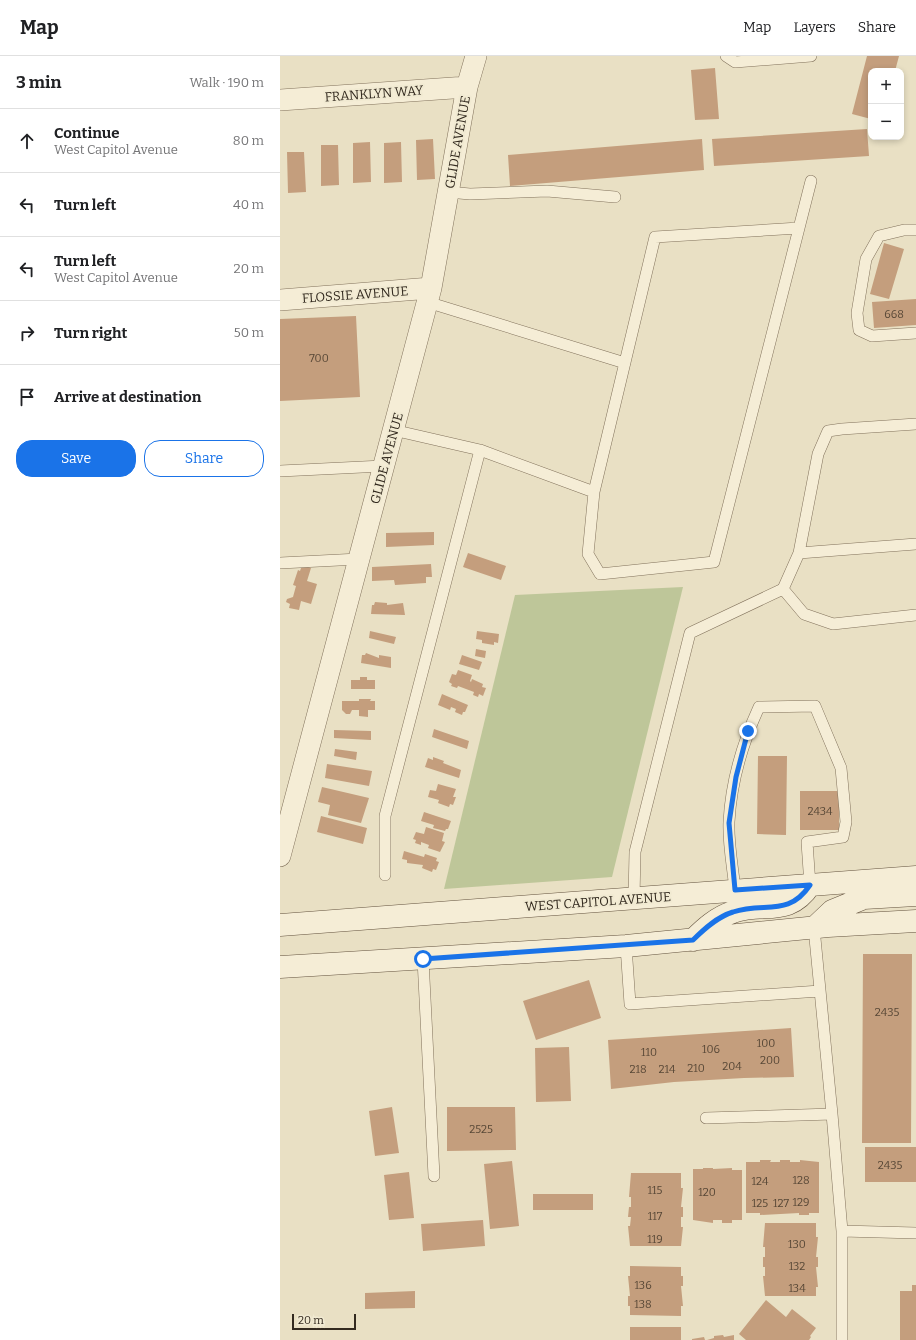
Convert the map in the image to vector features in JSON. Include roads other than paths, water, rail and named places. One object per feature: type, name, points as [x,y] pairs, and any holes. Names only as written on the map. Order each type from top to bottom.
[{"type":"main road","name":"WEST CAPITOL AVENUE","points":[[280,925],[916,877]]},
{"type":"main road","points":[[693,940],[707,926],[733,912],[792,904],[802,896],[810,885]]},
{"type":"main road","points":[[814,928],[832,912],[864,898],[916,895]]},
{"type":"main road","points":[[280,967],[626,946],[814,928],[916,921]]},
{"type":"street","name":"GLIDE AVENUE","points":[[280,856],[429,295],[467,87],[476,56]]},
{"type":"street","name":"FRANKLYN WAY","points":[[280,100],[467,87]]},
{"type":"street","name":"FLOSSIE AVENUE","points":[[280,300],[429,295]]},
{"type":"lane","points":[[726,56],[735,62],[811,56]]},
{"type":"lane","points":[[799,228],[655,237],[594,492],[588,554],[600,574],[714,562],[811,181]]},
{"type":"lane","points":[[448,192],[470,194],[547,191],[615,197]]},
{"type":"lane","points":[[916,230],[904,230],[879,236],[866,259],[857,313],[859,330],[872,336],[916,332]]},
{"type":"lane","points":[[429,295],[625,363]]},
{"type":"lane","points":[[634,898],[635,852],[690,633],[783,589],[799,553],[818,454],[828,431],[842,428],[916,424]]},
{"type":"lane","points":[[393,430],[480,450],[594,492]]},
{"type":"lane","points":[[385,875],[385,816],[480,450]]},
{"type":"lane","points":[[280,471],[383,466]]},
{"type":"lane","points":[[799,553],[916,544]]},
{"type":"lane","points":[[280,563],[359,559]]},
{"type":"lane","points":[[783,589],[804,614],[833,624],[916,615]]},
{"type":"lane","points":[[735,890],[729,823],[736,777],[748,731],[759,707],[815,706],[841,768],[846,822],[843,837],[807,842],[810,885]]},
{"type":"lane","points":[[814,928],[842,1231],[842,1340]]},
{"type":"lane","points":[[626,946],[630,1004],[820,991]]},
{"type":"lane","points":[[423,959],[434,1176]]},
{"type":"lane","points":[[706,1118],[832,1114]]},
{"type":"lane","points":[[842,1231],[916,1233]]}]
